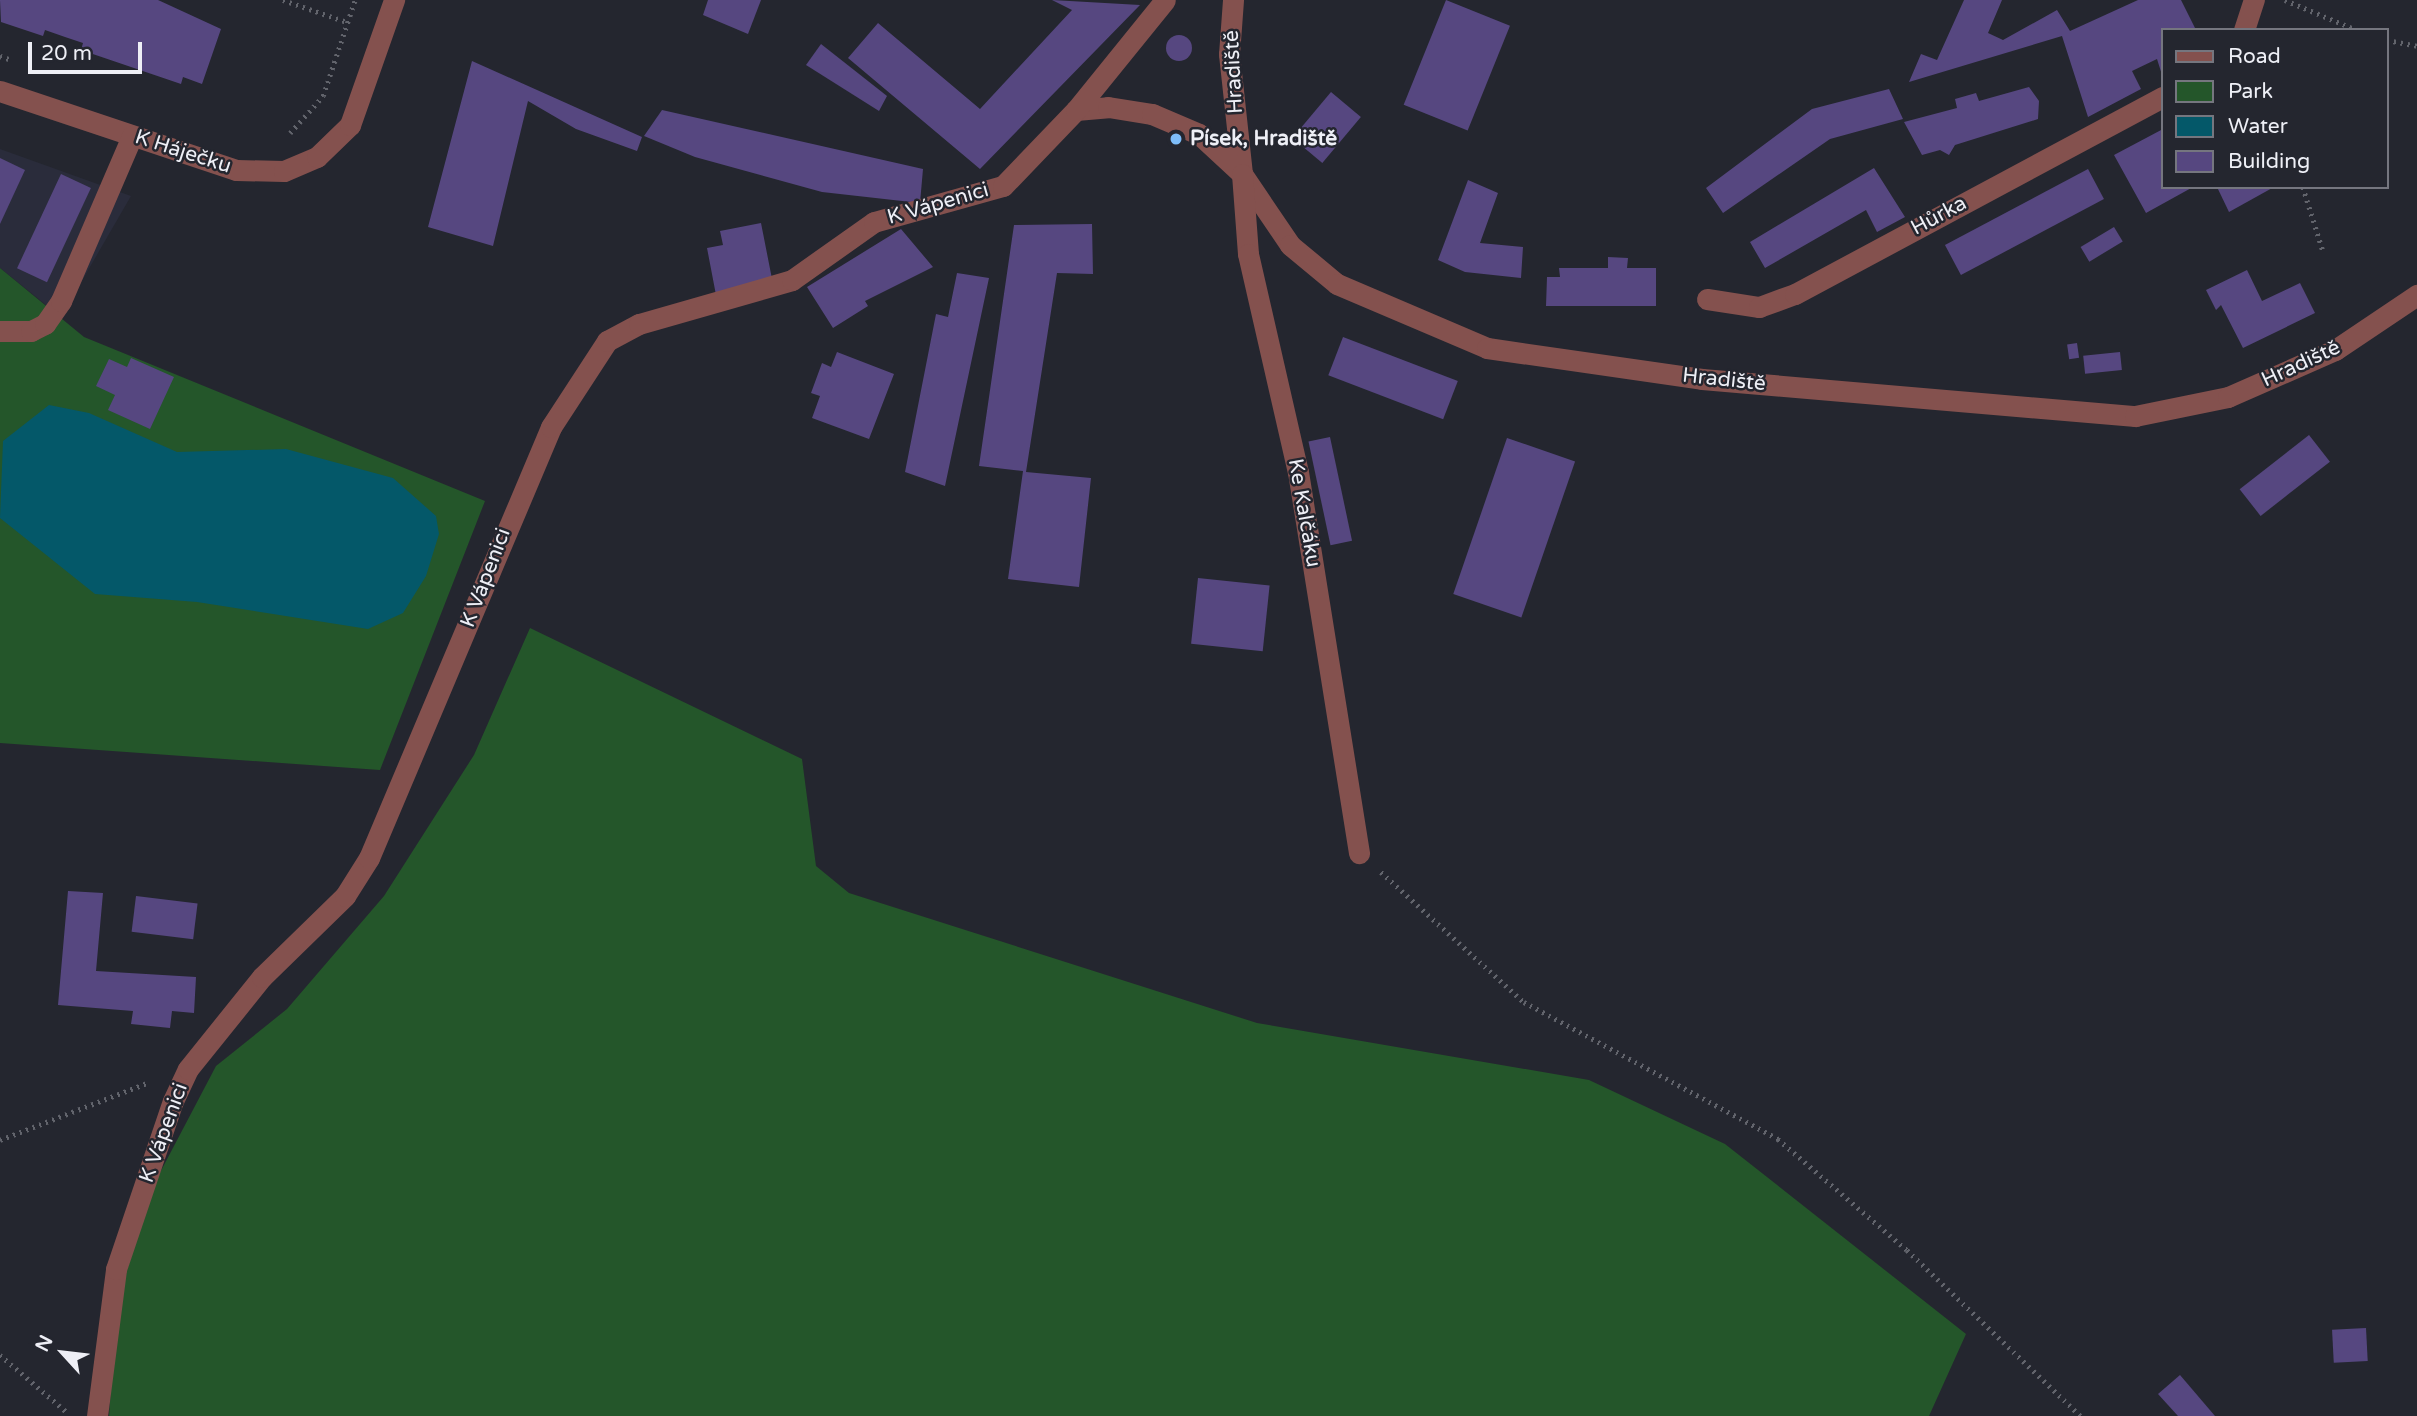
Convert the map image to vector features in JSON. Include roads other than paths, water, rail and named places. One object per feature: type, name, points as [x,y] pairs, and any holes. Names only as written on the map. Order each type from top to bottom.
[{"type":"street","name":"K Háječku","points":[[0,91],[236,170],[284,171],[317,157],[350,125],[394,0]]},
{"type":"street","name":"K Vápenici","points":[[97,1416],[116,1269],[188,1069],[262,977],[345,896],[369,858],[540,451],[607,341],[639,324],[792,280],[874,222],[1003,186],[1076,110],[1165,0]]},
{"type":"street","name":"Hradiště","points":[[1233,0],[1229,54],[1242,174],[1290,245],[1337,284],[1413,321],[1487,348],[1702,379],[2136,416],[2228,397],[2335,350],[2417,295]]},
{"type":"street","points":[[2245,28],[2254,0]]},
{"type":"street","name":"Hůrka","points":[[1707,299],[1759,307],[1795,294],[2162,98]]},
{"type":"street","points":[[1076,110],[1108,107],[1152,114],[1199,134],[1242,174]]},
{"type":"street","points":[[0,331],[31,331],[45,324],[61,301],[132,136]]},
{"type":"street","name":"Ke Kalčáku","points":[[1242,174],[1248,254],[1298,472],[1359,853]]},
{"type":"water","points":[[49,405],[89,413],[177,452],[286,449],[393,478],[436,516],[439,534],[426,576],[403,613],[368,629],[197,602],[95,594],[0,518],[3,441]]},
{"type":"place","name":"Písek, Hradiště","points":[[1176,139]]}]
